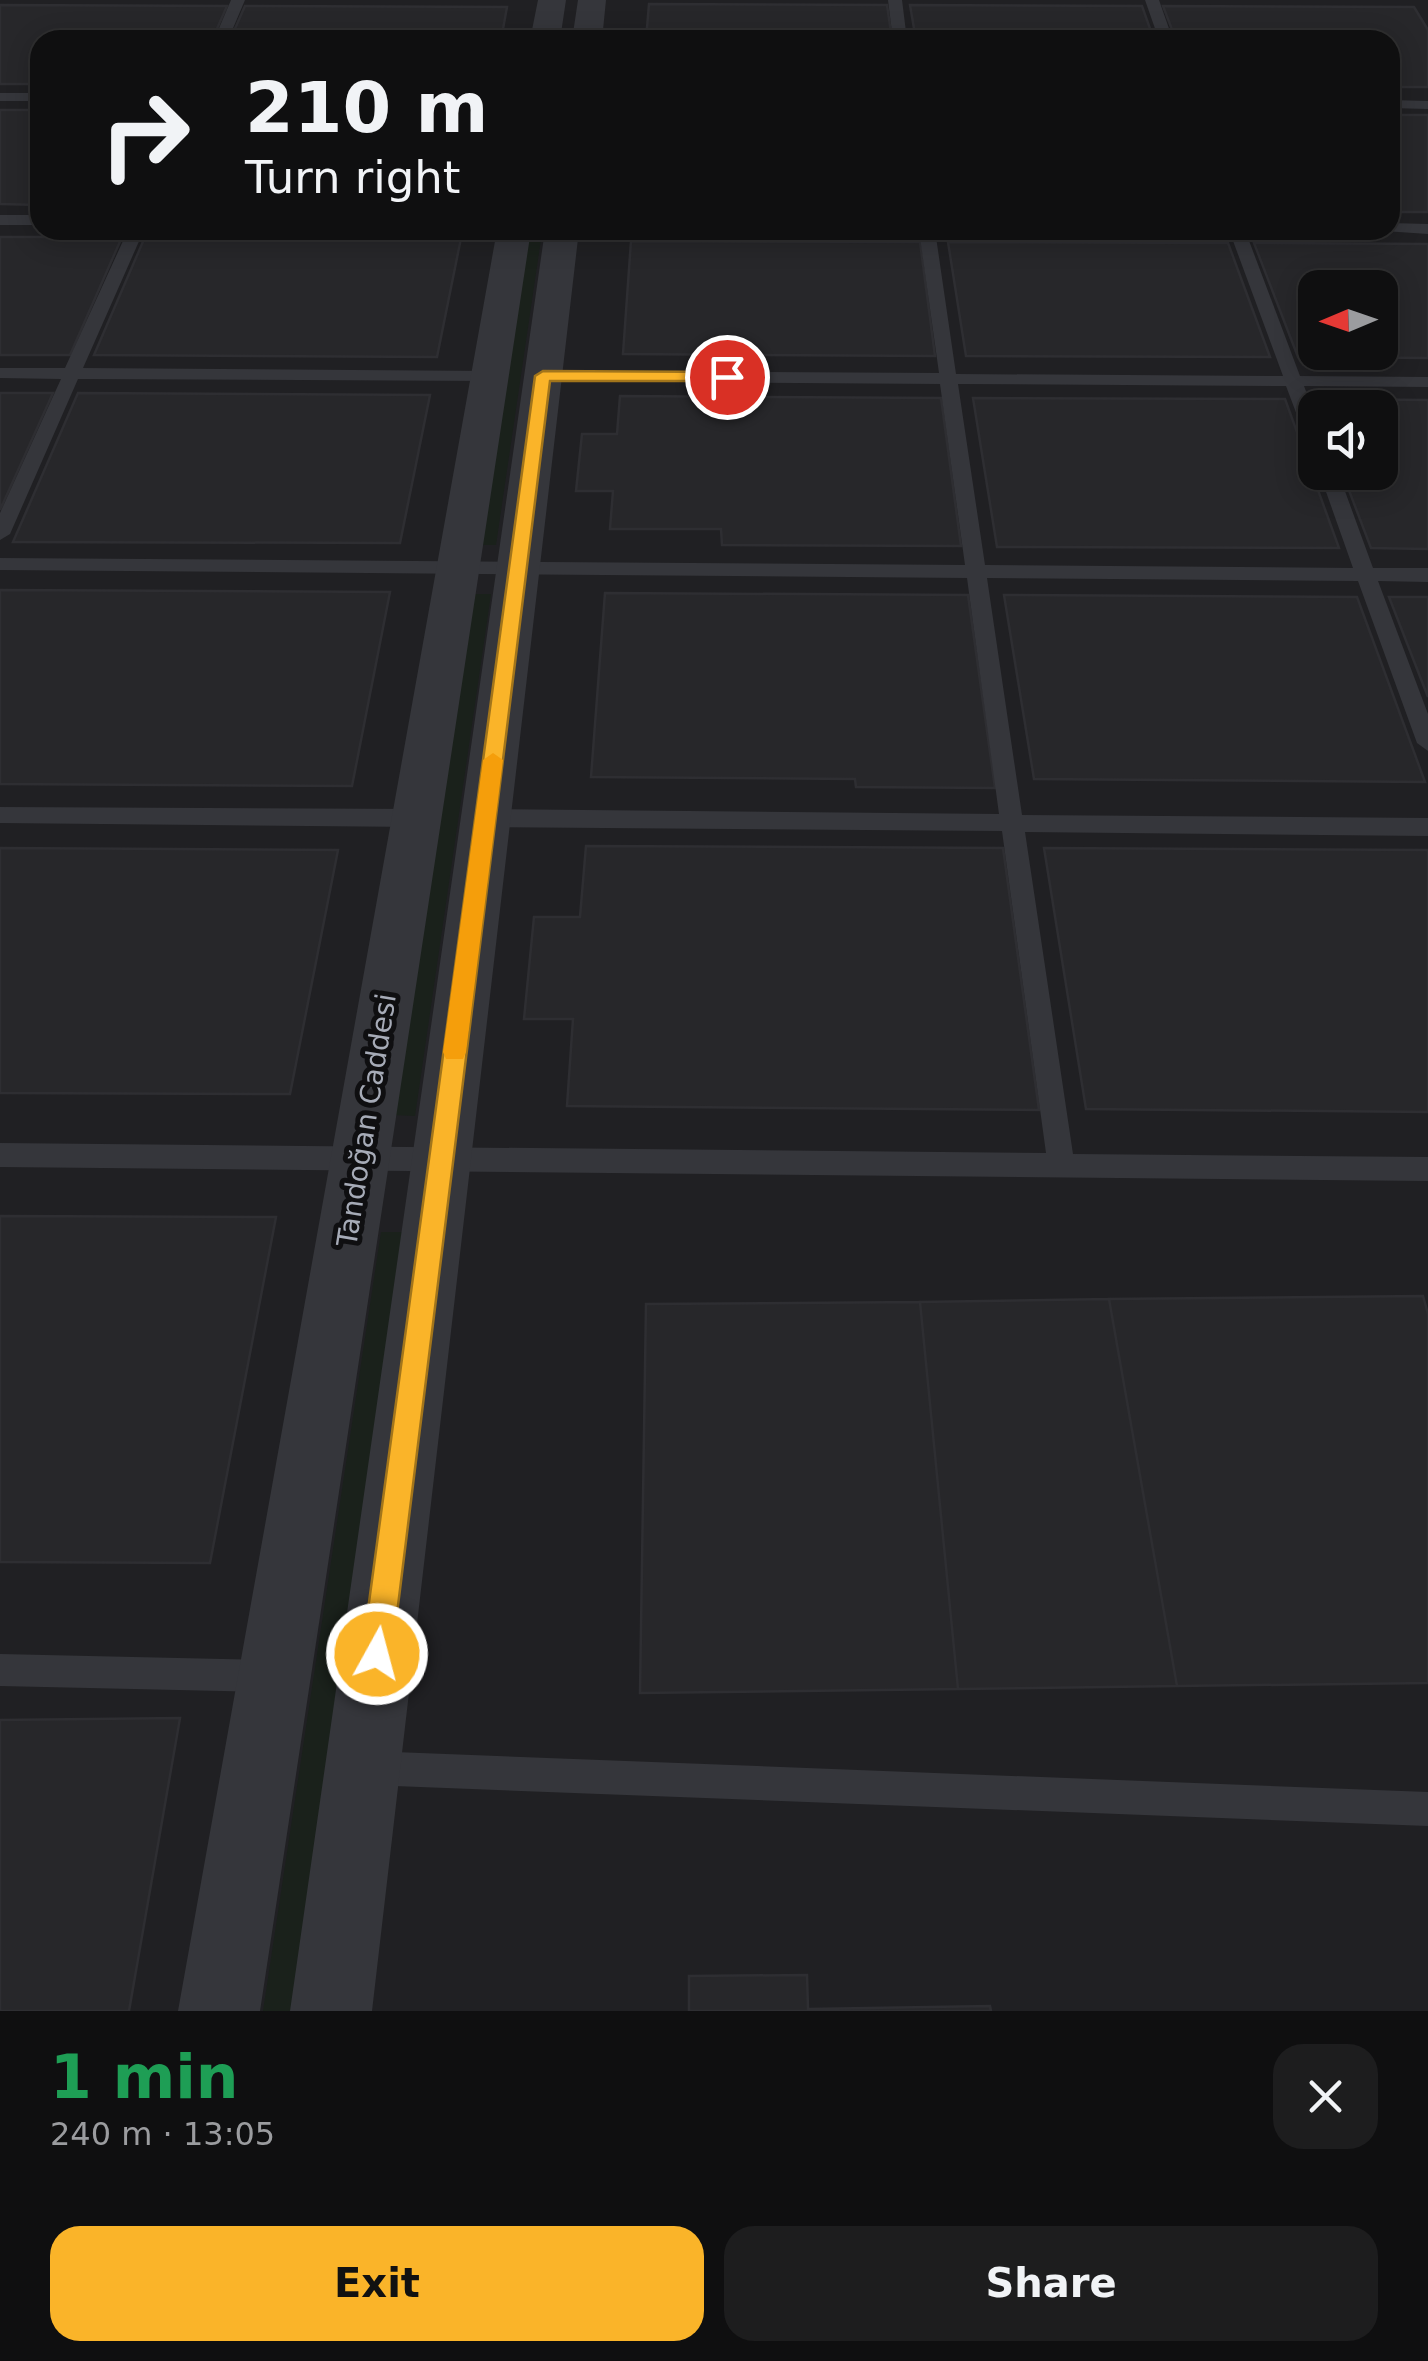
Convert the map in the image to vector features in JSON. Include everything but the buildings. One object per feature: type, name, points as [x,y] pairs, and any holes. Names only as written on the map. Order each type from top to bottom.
[{"type":"street","points":[[547,30],[552,0]]},
{"type":"street","points":[[588,30],[592,0]]},
{"type":"street","name":"Tandoğan Caddesi","points":[[331,2011],[518,568],[514,240]]},
{"type":"street","name":"Tandoğan Caddesi","points":[[219,2011],[458,567],[559,240]]},
{"type":"lane","points":[[224,30],[238,0]]},
{"type":"lane","points":[[895,0],[899,30]]},
{"type":"lane","points":[[1152,0],[1162,30]]},
{"type":"lane","points":[[0,97],[30,98]]},
{"type":"lane","points":[[1400,104],[1428,105]]},
{"type":"lane","points":[[0,220],[30,220]]},
{"type":"lane","points":[[1400,228],[1428,228]]},
{"type":"lane","points":[[0,534],[132,240]]},
{"type":"lane","points":[[929,240],[1061,1165]]},
{"type":"lane","points":[[1241,240],[1298,394]]},
{"type":"lane","points":[[0,372],[1428,382]]},
{"type":"lane","points":[[1335,490],[1428,743]]},
{"type":"lane","points":[[0,564],[1428,574]]},
{"type":"lane","points":[[0,815],[417,818]]},
{"type":"lane","points":[[485,818],[1428,827]]},
{"type":"lane","points":[[0,1154],[1428,1168]]},
{"type":"lane","points":[[0,1670],[274,1676]]},
{"type":"lane","points":[[362,1768],[1428,1809]]},
{"type":"shaded area","points":[[0,0],[1428,0],[1428,2011],[0,2011]]},
{"type":"shaded area","points":[[528,240],[541,240],[496,545],[480,545]]},
{"type":"shaded area","points":[[475,594],[491,594],[415,1116],[393,1115]]},
{"type":"shaded area","points":[[381,1232],[402,1232],[292,2011],[263,2011]]},
{"type":"slow traffic","points":[[455,1052],[493,760]]},
{"type":"route","points":[[377,1654],[543,376],[727,377]]}]
